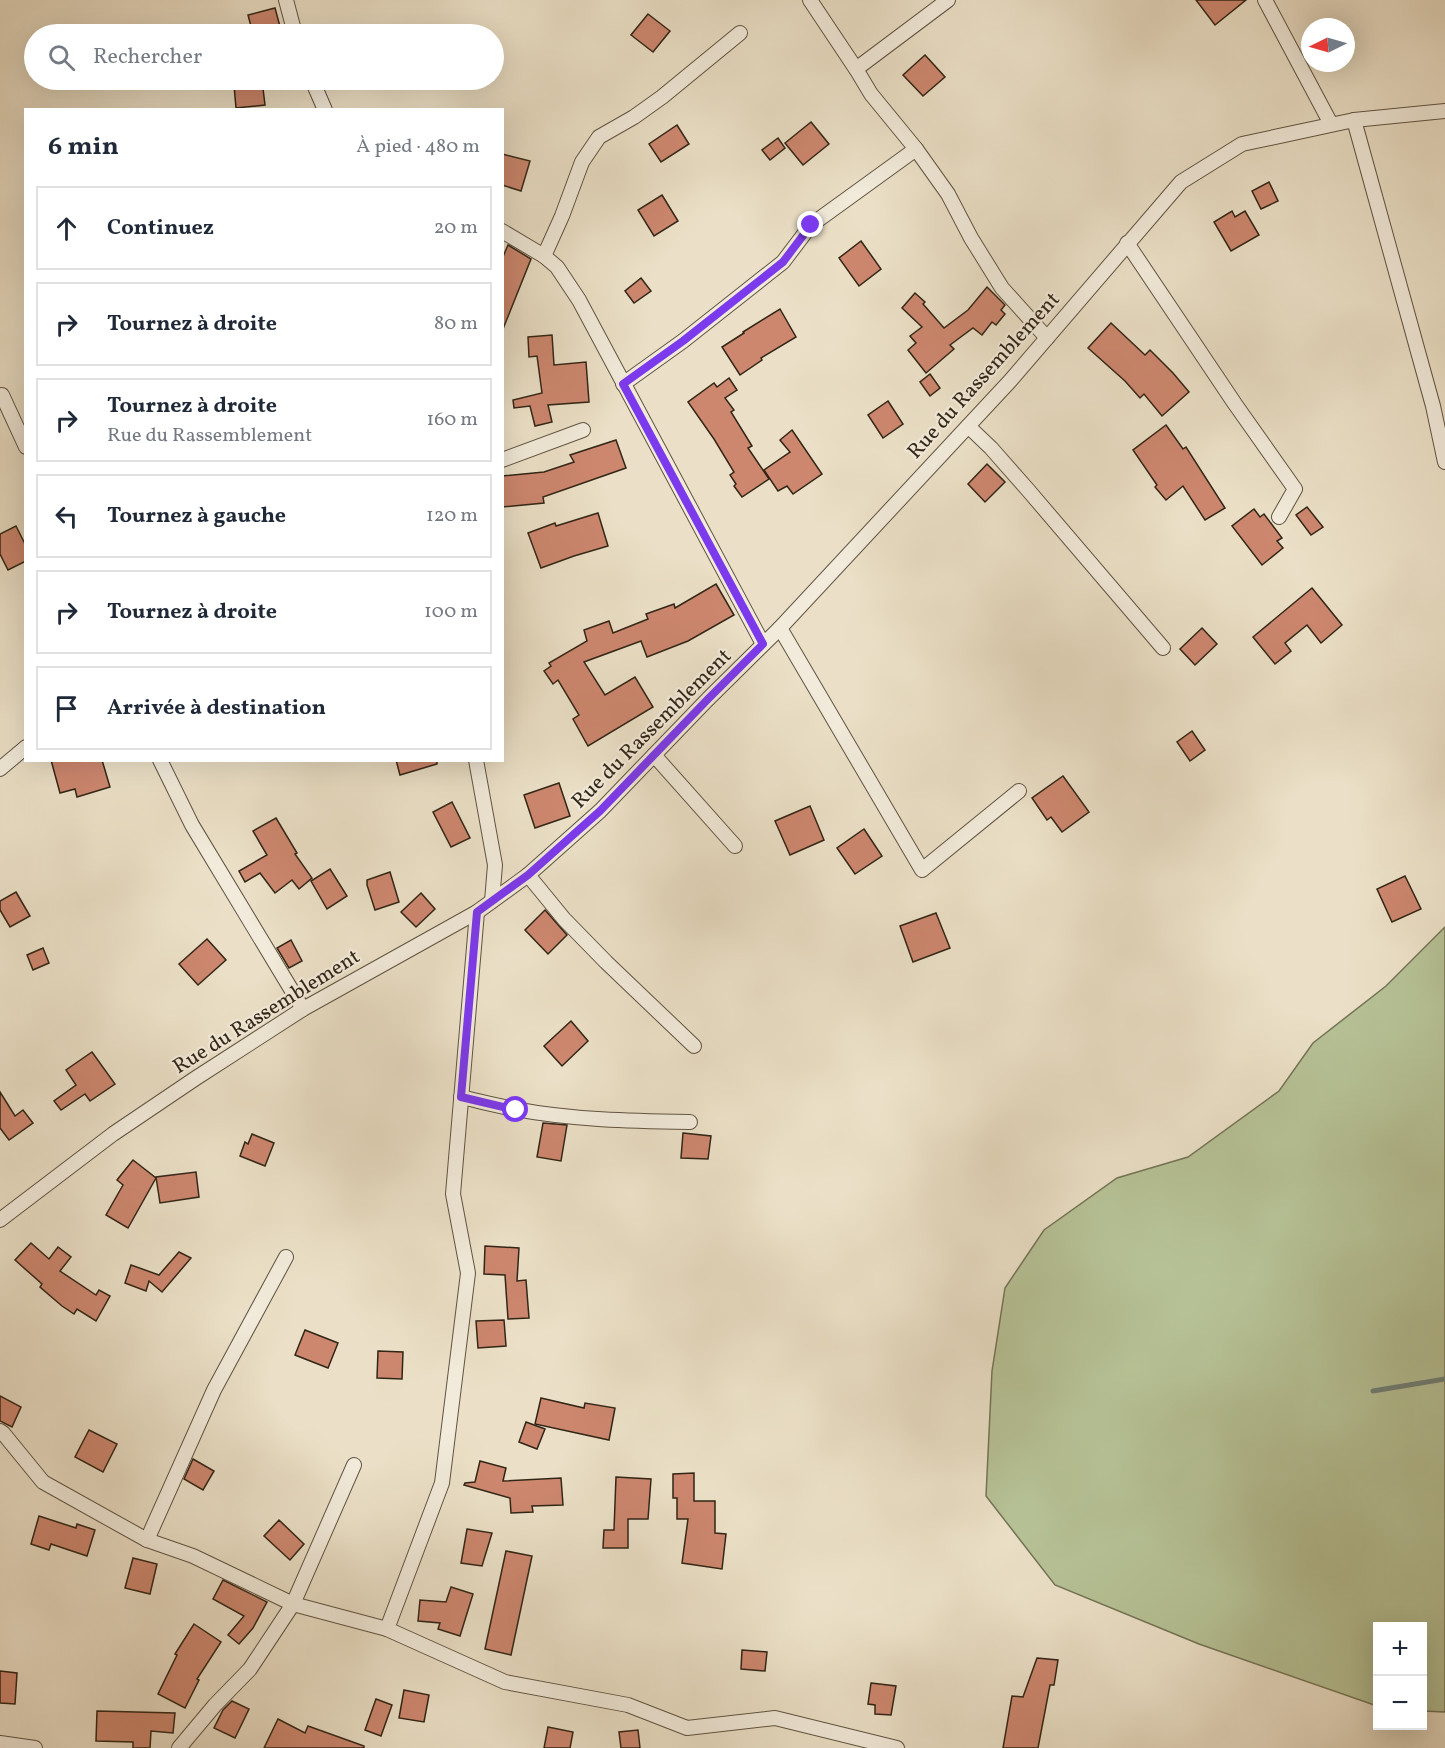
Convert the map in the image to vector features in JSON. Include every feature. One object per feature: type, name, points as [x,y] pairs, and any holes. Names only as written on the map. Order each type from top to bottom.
[{"type":"street","points":[[286,0],[292,24]]},
{"type":"street","points":[[810,0],[871,94],[916,149],[948,194],[970,238],[1002,288],[1047,338]]},
{"type":"street","points":[[856,69],[948,0]]},
{"type":"street","points":[[1265,0],[1331,124]]},
{"type":"street","points":[[544,256],[582,162],[599,137],[634,117],[662,97],[740,33]]},
{"type":"street","points":[[316,90],[324,108]]},
{"type":"street","name":"Rue du Rassemblement","points":[[0,1220],[113,1134],[196,1078],[303,1009],[477,912],[528,875],[600,811],[780,628],[1010,381],[1181,182],[1242,144],[1354,120],[1445,111]]},
{"type":"street","points":[[1354,120],[1432,406],[1445,462]]},
{"type":"street","points":[[623,384],[683,341],[783,262],[811,225],[916,149]]},
{"type":"street","points":[[504,232],[544,256],[557,267],[579,300],[763,644]]},
{"type":"street","points":[[1127,243],[1234,404],[1295,489],[1279,517]]},
{"type":"street","points":[[2,395],[24,443]]},
{"type":"street","points":[[968,426],[1020,481],[1163,648]]},
{"type":"street","points":[[504,459],[583,430]]},
{"type":"street","points":[[780,628],[922,870],[1019,791]]},
{"type":"street","points":[[0,769],[24,749]]},
{"type":"street","points":[[654,755],[735,846]]},
{"type":"street","points":[[161,762],[192,825],[303,1009]]},
{"type":"street","points":[[476,762],[495,865],[492,901]]},
{"type":"street","points":[[528,875],[564,919],[694,1046]]},
{"type":"street","points":[[387,1629],[442,1483],[468,1273],[453,1194],[477,912]]},
{"type":"street","points":[[461,1097],[516,1110],[569,1116],[690,1122]]},
{"type":"street","points":[[147,1540],[214,1390],[286,1257]]},
{"type":"street","points":[[0,1431],[43,1482],[147,1540],[193,1556],[294,1604],[387,1629],[505,1682],[628,1705],[687,1728],[775,1718],[897,1748]]},
{"type":"street","points":[[179,1748],[215,1705],[250,1669],[294,1604],[354,1465]]},
{"type":"street","points":[[0,1743],[35,1748]]},
{"type":"green space","points":[[1445,927],[1445,1712],[1427,1711],[1427,1622],[1373,1622],[1373,1705],[1199,1644],[1055,1585],[986,1496],[992,1371],[1005,1288],[1044,1230],[1117,1178],[1188,1157],[1279,1091],[1313,1043],[1386,986]]},
{"type":"building","points":[[1196,0],[1246,0],[1215,25]]},
{"type":"building","points":[[275,8],[279,24],[250,24],[248,15]]},
{"type":"building","points":[[648,14],[670,31],[653,52],[631,35]]},
{"type":"building","points":[[925,55],[945,77],[923,96],[903,75]]},
{"type":"building","points":[[234,90],[263,90],[265,105],[236,108]]},
{"type":"building","points":[[811,122],[829,144],[803,165],[785,143]]},
{"type":"building","points":[[677,125],[689,144],[661,162],[649,144]]},
{"type":"building","points":[[778,138],[785,148],[770,160],[762,150]]},
{"type":"building","points":[[504,154],[530,161],[521,191],[504,186]]},
{"type":"building","points":[[1269,182],[1278,201],[1261,209],[1252,191]]},
{"type":"building","points":[[662,195],[678,221],[654,236],[638,210]]},
{"type":"building","points":[[1232,211],[1235,217],[1245,211],[1259,235],[1231,251],[1214,222]]},
{"type":"building","points":[[861,241],[881,269],[859,286],[839,258]]},
{"type":"building","points":[[508,245],[531,259],[504,326],[504,254]]},
{"type":"building","points":[[641,278],[651,291],[634,303],[625,291]]},
{"type":"building","points":[[987,287],[1005,305],[1001,310],[1005,314],[996,325],[992,322],[982,335],[973,328],[950,345],[954,349],[926,373],[908,350],[916,343],[910,336],[922,327],[902,308],[915,293],[925,302],[923,304],[944,328],[968,310]]},
{"type":"building","points":[[780,309],[796,337],[761,358],[762,360],[740,375],[722,347]]},
{"type":"building","points":[[1111,323],[1145,355],[1150,350],[1189,392],[1162,416],[1144,394],[1140,398],[1125,381],[1088,348]]},
{"type":"building","points":[[552,335],[554,365],[586,362],[589,402],[548,405],[552,422],[535,426],[530,406],[514,408],[513,400],[542,393],[537,356],[529,357],[528,337]]},
{"type":"building","points":[[930,374],[940,388],[930,396],[920,382]]},
{"type":"building","points":[[729,378],[737,390],[725,398],[734,410],[731,412],[752,446],[748,448],[769,479],[742,497],[730,475],[734,472],[688,402],[714,383],[717,387]]},
{"type":"building","points":[[888,401],[903,424],[883,438],[868,415]]},
{"type":"building","points":[[1166,425],[1183,449],[1186,447],[1225,508],[1205,520],[1183,486],[1166,500],[1155,487],[1157,485],[1133,450]]},
{"type":"building","points":[[792,430],[822,474],[793,494],[787,486],[778,491],[764,470],[790,452],[780,440]]},
{"type":"building","points":[[616,440],[626,468],[543,497],[544,503],[504,507],[504,476],[544,472],[574,462],[570,455]]},
{"type":"building","points":[[987,464],[1005,482],[985,502],[968,484]]},
{"type":"building","points":[[1307,507],[1323,527],[1311,535],[1296,515]]},
{"type":"building","points":[[1254,509],[1260,517],[1264,514],[1282,538],[1277,541],[1283,548],[1262,565],[1232,526]]},
{"type":"building","points":[[598,513],[608,546],[541,568],[528,533],[555,523],[556,526]]},
{"type":"building","points":[[16,526],[24,542],[24,562],[8,570],[0,554],[0,534]]},
{"type":"building","points":[[716,584],[734,615],[688,641],[647,657],[641,641],[584,662],[605,695],[635,677],[653,707],[588,746],[573,719],[579,715],[558,680],[553,684],[544,671],[551,666],[549,663],[587,641],[584,630],[609,621],[613,633],[648,619],[646,614],[674,604],[675,608]]},
{"type":"building","points":[[1312,588],[1342,625],[1321,643],[1307,625],[1285,643],[1291,651],[1275,664],[1253,637]]},
{"type":"building","points":[[1202,628],[1217,644],[1195,665],[1180,649]]},
{"type":"building","points":[[1192,731],[1205,750],[1190,761],[1177,742]]},
{"type":"building","points":[[52,762],[103,762],[110,787],[77,797],[75,789],[60,793]]},
{"type":"building","points":[[397,762],[437,762],[437,764],[400,775]]},
{"type":"building","points":[[1063,776],[1089,812],[1062,832],[1051,817],[1047,820],[1032,798]]},
{"type":"building","points":[[559,783],[570,816],[535,828],[524,795]]},
{"type":"building","points":[[452,802],[470,838],[451,847],[433,812]]},
{"type":"building","points":[[810,806],[824,840],[790,855],[775,821]]},
{"type":"building","points":[[276,818],[297,853],[295,854],[312,878],[299,889],[292,880],[275,893],[260,873],[245,882],[239,871],[267,855],[253,831]]},
{"type":"building","points":[[864,829],[882,856],[855,874],[837,848]]},
{"type":"building","points":[[330,869],[347,896],[327,909],[311,881]]},
{"type":"building","points":[[390,872],[399,902],[375,910],[367,880]]},
{"type":"building","points":[[1405,876],[1421,909],[1392,922],[1377,889]]},
{"type":"building","points":[[16,892],[30,916],[10,927],[0,910],[0,901]]},
{"type":"building","points":[[421,893],[435,909],[416,927],[401,912]]},
{"type":"building","points":[[545,910],[567,935],[548,954],[525,930]]},
{"type":"building","points":[[936,913],[950,948],[913,962],[900,926]]},
{"type":"building","points":[[207,939],[226,960],[198,985],[179,964]]},
{"type":"building","points":[[291,940],[302,961],[289,968],[277,948]]},
{"type":"building","points":[[43,948],[49,963],[33,970],[27,955]]},
{"type":"building","points":[[571,1021],[588,1041],[562,1066],[544,1046]]},
{"type":"building","points":[[92,1052],[115,1084],[90,1101],[85,1094],[61,1110],[54,1101],[76,1085],[66,1070]]},
{"type":"building","points":[[0,1092],[15,1116],[23,1110],[33,1123],[9,1140],[0,1128]]},
{"type":"building","points":[[543,1123],[567,1125],[561,1161],[537,1157]]},
{"type":"building","points":[[683,1133],[711,1136],[708,1159],[681,1158]]},
{"type":"building","points":[[252,1134],[274,1143],[265,1166],[240,1156],[245,1142],[248,1144]]},
{"type":"building","points":[[133,1160],[156,1178],[128,1228],[106,1215],[123,1185],[117,1180]]},
{"type":"building","points":[[196,1172],[199,1197],[160,1203],[156,1177]]},
{"type":"building","points":[[31,1243],[49,1259],[58,1247],[71,1257],[60,1271],[96,1295],[99,1290],[110,1296],[96,1321],[77,1309],[74,1314],[62,1306],[40,1287],[42,1284],[15,1260]]},
{"type":"building","points":[[485,1246],[519,1248],[517,1281],[526,1280],[529,1318],[508,1319],[505,1275],[484,1274]]},
{"type":"building","points":[[179,1252],[191,1258],[162,1292],[149,1281],[146,1291],[125,1283],[131,1265],[159,1275]]},
{"type":"building","points":[[504,1320],[506,1346],[478,1348],[476,1321]]},
{"type":"building","points":[[305,1330],[338,1343],[328,1368],[295,1355]]},
{"type":"building","points":[[378,1351],[403,1352],[402,1379],[377,1378]]},
{"type":"building","points":[[0,1396],[21,1407],[12,1427],[0,1421]]},
{"type":"building","points":[[541,1398],[584,1408],[585,1403],[615,1408],[609,1440],[535,1424]]},
{"type":"building","points":[[526,1422],[545,1429],[537,1449],[519,1442]]},
{"type":"building","points":[[89,1430],[117,1444],[103,1472],[75,1457]]},
{"type":"building","points":[[193,1459],[214,1471],[203,1490],[184,1479]]},
{"type":"building","points":[[480,1461],[506,1468],[503,1481],[561,1478],[563,1505],[532,1506],[533,1512],[511,1513],[510,1498],[464,1485],[475,1482]]},
{"type":"building","points":[[694,1473],[694,1501],[715,1501],[715,1533],[726,1534],[722,1569],[682,1563],[688,1519],[677,1519],[677,1498],[673,1498],[673,1474]]},
{"type":"building","points":[[616,1477],[651,1479],[648,1519],[628,1519],[628,1548],[603,1548],[604,1530],[614,1530]]},
{"type":"building","points":[[39,1516],[76,1528],[77,1524],[95,1530],[87,1556],[51,1544],[49,1550],[31,1544]]},
{"type":"building","points":[[279,1520],[304,1544],[290,1560],[264,1536]]},
{"type":"building","points":[[467,1529],[492,1533],[482,1566],[461,1563]]},
{"type":"building","points":[[506,1551],[532,1556],[511,1655],[485,1649]]},
{"type":"building","points":[[133,1558],[157,1564],[150,1594],[125,1588]]},
{"type":"building","points":[[223,1580],[267,1602],[253,1628],[239,1644],[228,1635],[244,1616],[213,1599]]},
{"type":"building","points":[[451,1587],[473,1594],[460,1636],[438,1629],[440,1623],[418,1621],[420,1600],[446,1602]]},
{"type":"building","points":[[194,1624],[221,1642],[197,1679],[199,1680],[185,1708],[158,1694],[177,1655],[175,1654]]},
{"type":"building","points":[[742,1650],[767,1652],[765,1671],[741,1669]]},
{"type":"building","points":[[1037,1658],[1058,1660],[1054,1685],[1050,1685],[1038,1748],[1003,1748],[1012,1696],[1023,1697]]},
{"type":"building","points":[[0,1671],[17,1673],[15,1704],[0,1703]]},
{"type":"building","points":[[871,1683],[896,1686],[891,1715],[875,1714],[875,1705],[868,1704]]},
{"type":"building","points":[[404,1690],[429,1695],[424,1722],[399,1718]]},
{"type":"building","points":[[376,1699],[392,1705],[381,1736],[365,1730]]},
{"type":"building","points":[[232,1701],[249,1709],[235,1738],[214,1728],[223,1710]]},
{"type":"building","points":[[97,1711],[175,1713],[173,1733],[151,1731],[150,1748],[133,1748],[133,1742],[96,1741]]},
{"type":"building","points":[[278,1719],[305,1733],[308,1726],[364,1746],[364,1748],[264,1748]]},
{"type":"building","points":[[548,1727],[573,1732],[570,1748],[544,1748]]},
{"type":"building","points":[[638,1730],[640,1748],[621,1748],[619,1732]]},
{"type":"waterway","points":[[1373,1391],[1445,1379]]},
{"type":"route","points":[[516,1110],[461,1097],[477,912],[528,875],[600,811],[763,644],[623,384],[683,341],[783,262],[811,225]]}]
